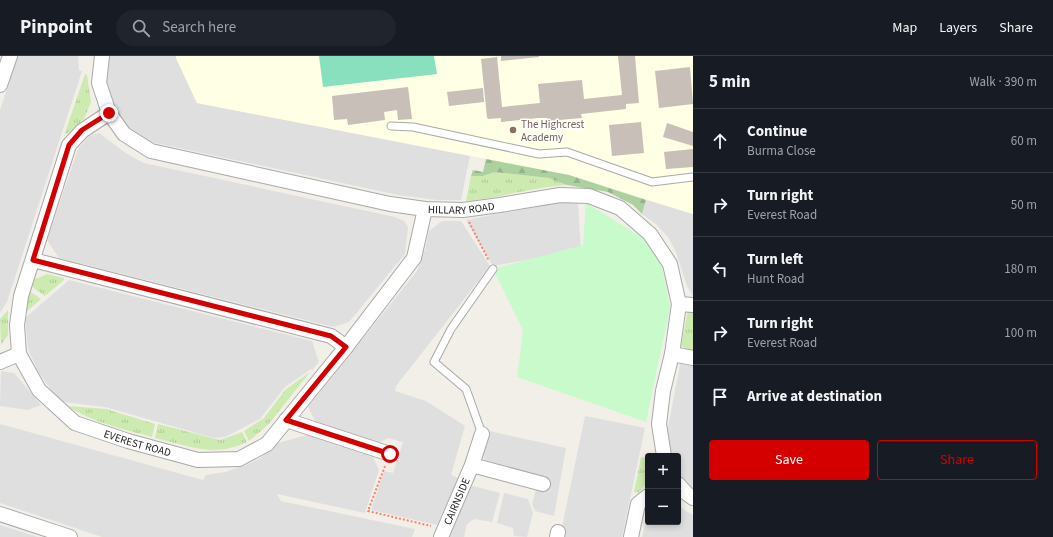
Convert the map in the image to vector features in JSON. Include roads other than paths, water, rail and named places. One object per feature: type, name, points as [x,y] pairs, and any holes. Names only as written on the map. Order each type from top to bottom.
[{"type":"street","points":[[0,85],[10,56]]},
{"type":"street","name":"HILLARY ROAD","points":[[102,56],[99,84],[109,113],[124,134],[151,151],[390,204],[425,209],[463,210],[500,206],[560,195],[589,196],[620,208],[650,234],[670,264],[686,304],[672,354],[659,424],[664,453]]},
{"type":"street","name":"EVEREST ROAD","points":[[109,113],[82,130],[69,145],[22,296],[17,326],[19,354],[39,390],[75,423],[128,441],[198,460],[239,459],[267,444],[346,347],[414,258],[425,209]]},
{"type":"street","points":[[33,260],[331,336],[346,347]]},
{"type":"street","points":[[0,362],[19,354]]},
{"type":"street","points":[[672,354],[693,358]]},
{"type":"street","points":[[286,420],[390,454]]},
{"type":"street","name":"CAIRNSIDE","points":[[442,533],[472,465],[482,434]]},
{"type":"street","name":"CAIRNSIDE","points":[[472,465],[543,484]]},
{"type":"street","points":[[681,487],[693,498]]},
{"type":"street","points":[[631,537],[638,504],[645,498]]},
{"type":"street","points":[[0,514],[70,537]]},
{"type":"lane","points":[[391,126],[413,127],[539,154],[567,152],[652,182],[693,177]]},
{"type":"lane","points":[[482,434],[466,388],[434,362],[451,329],[493,269]]},
{"type":"place","name":"The Highcrest Academy","points":[[513,130]]}]
